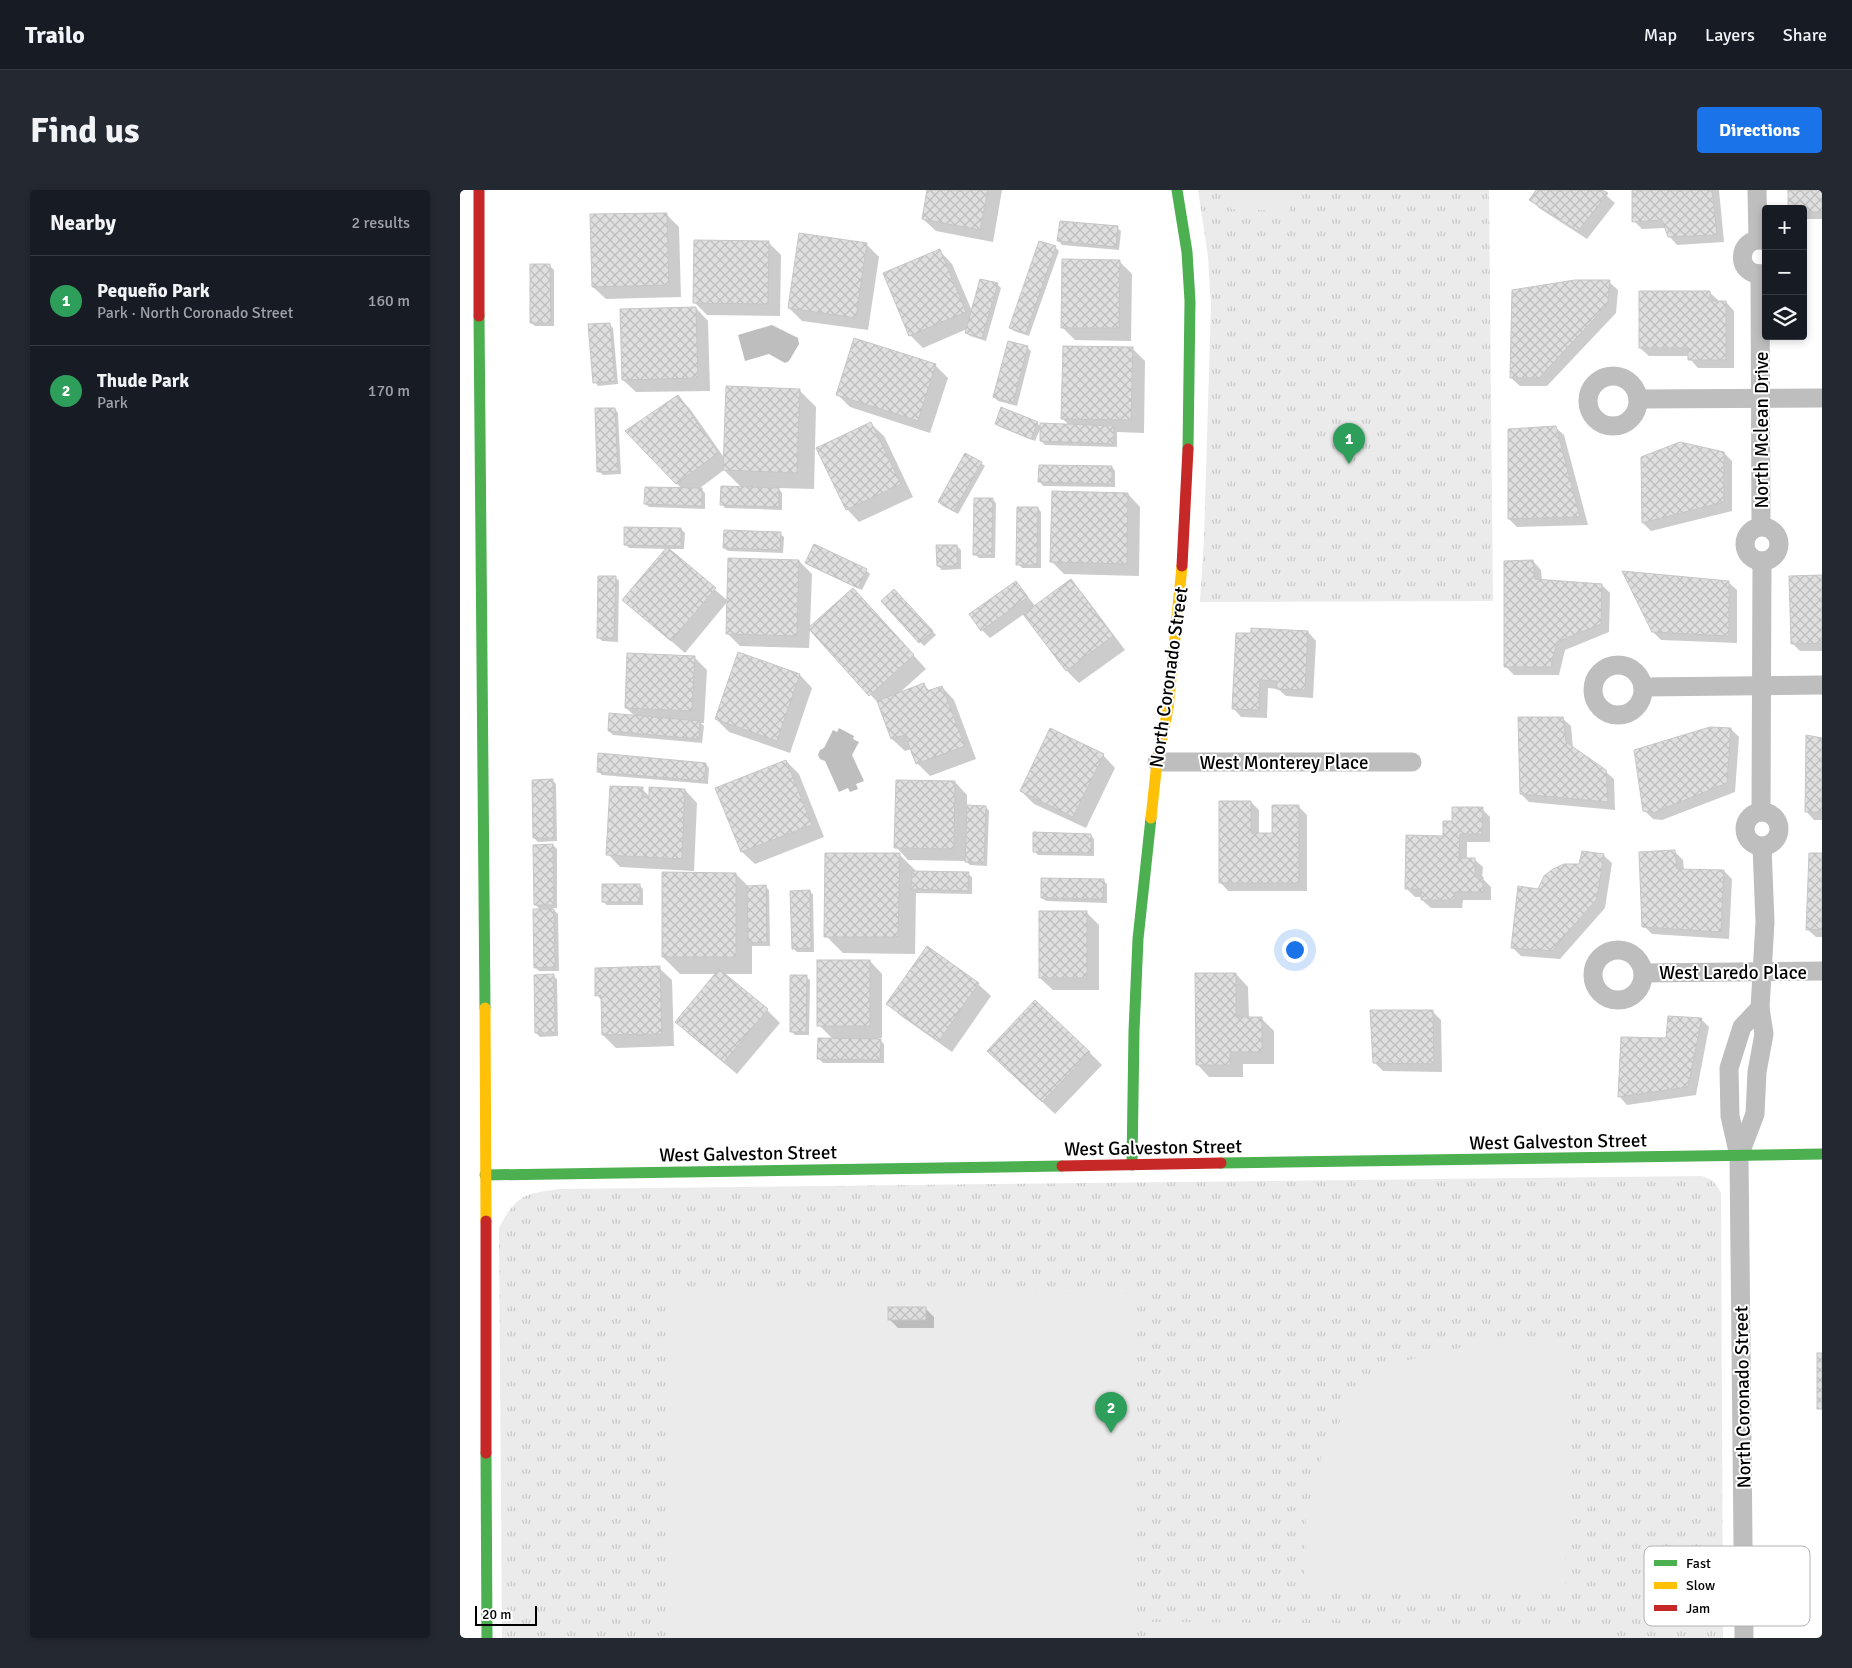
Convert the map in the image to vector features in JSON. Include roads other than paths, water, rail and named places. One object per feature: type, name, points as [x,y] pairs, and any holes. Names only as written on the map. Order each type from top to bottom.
[{"type":"street","points":[[479,190],[487,1638]]},
{"type":"street","name":"North Coronado Street","points":[[1132,1165],[1134,1031],[1138,939],[1157,762],[1168,709],[1181,584],[1190,415],[1190,301],[1187,252],[1177,190]]},
{"type":"street","name":"North Mclean Drive","points":[[1757,190],[1762,240],[1747,244],[1742,261],[1749,271],[1762,274]]},
{"type":"street","name":"North Mclean Drive","points":[[1739,1156],[1755,1114],[1757,1072],[1764,1034],[1760,1008],[1765,922],[1762,846],[1751,843],[1744,832],[1746,821],[1750,816],[1755,812],[1761,812],[1762,561],[1768,560],[1776,553],[1779,543],[1776,533],[1772,529],[1761,526],[1760,399],[1762,295]]},
{"type":"street","points":[[1638,399],[1822,398]]},
{"type":"street","points":[[1643,687],[1822,685]]},
{"type":"street","name":"West Monterey Place","points":[[1157,762],[1412,762]]},
{"type":"street","name":"West Laredo Place","points":[[1643,973],[1822,971]]},
{"type":"street","points":[[1739,1156],[1730,1116],[1729,1068],[1742,1026],[1760,1008]]},
{"type":"street","points":[[1729,1068],[1757,1072]]},
{"type":"street","name":"West Galveston Street","points":[[485,1175],[1822,1154]]},
{"type":"street","name":"North Coronado Street","points":[[1739,1156],[1743,1546]]},
{"type":"place","name":"Pequeño Park","points":[[1349,464]]},
{"type":"place","name":"Thude Park","points":[[1111,1433]]}]
